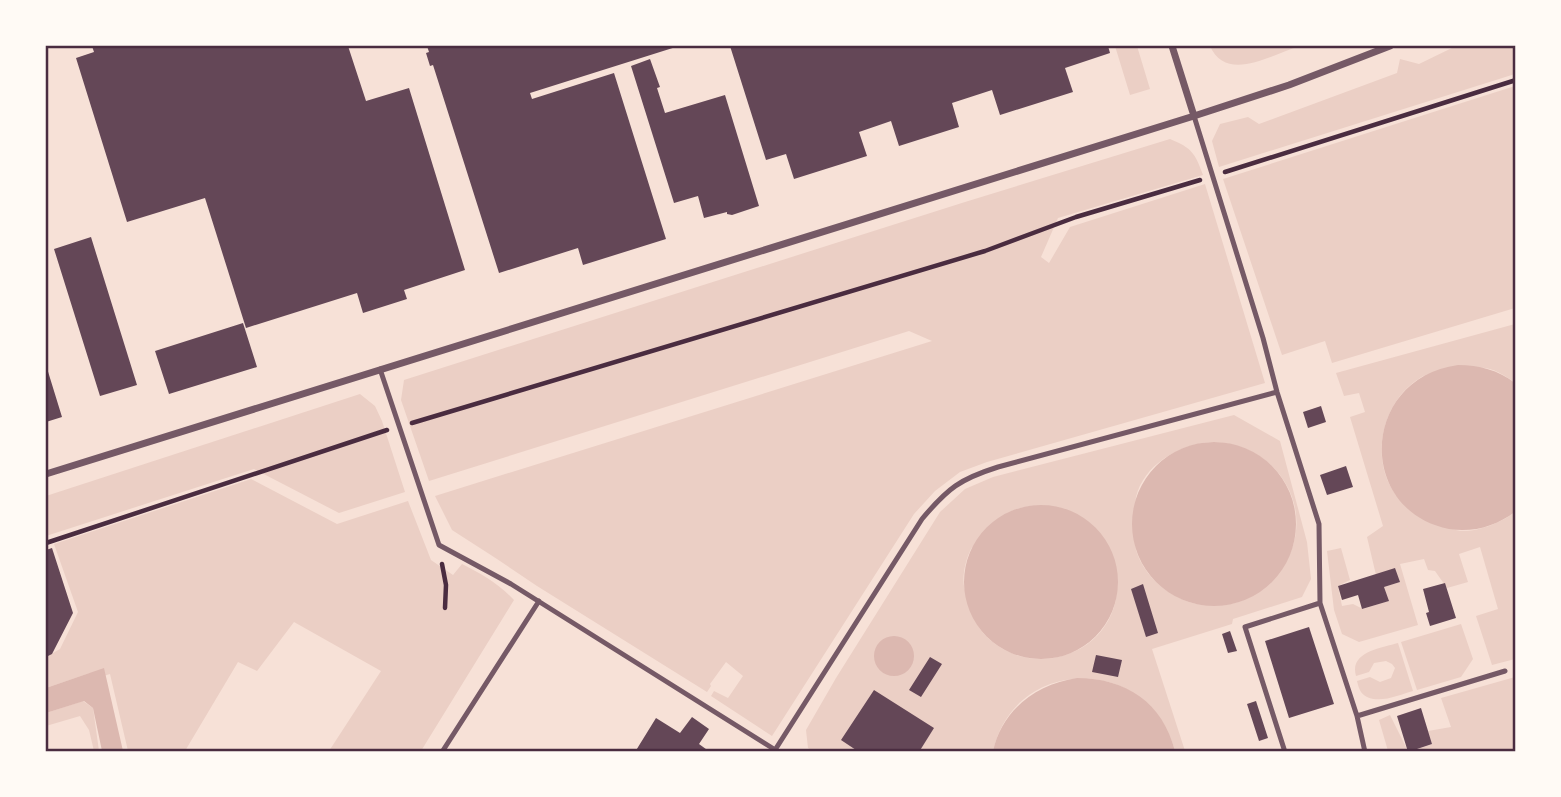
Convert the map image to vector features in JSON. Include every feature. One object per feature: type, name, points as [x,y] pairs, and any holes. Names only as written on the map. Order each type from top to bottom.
[{"type":"street","points":[[1172,46],[1194,116]]},
{"type":"street","points":[[46,474],[1194,116],[1289,85],[1390,46]]},
{"type":"lane","points":[[1194,116],[1320,524],[1320,604],[1357,716],[1365,751]]},
{"type":"lane","points":[[380,369],[439,545],[511,584],[776,751],[922,519],[961,481],[998,467],[1278,392]]},
{"type":"lane","points":[[442,751],[538,601]]},
{"type":"lane","points":[[1284,751],[1245,627],[1320,604]]},
{"type":"lane","points":[[1357,716],[1505,671]]},
{"type":"path","points":[[46,543],[399,427],[985,251],[1076,217],[1516,80]]},
{"type":"path","points":[[439,545],[446,585],[445,608]]},
{"type":"shaded area","points":[[1115,46],[1137,46],[1150,89],[1130,95]]},
{"type":"shaded area","points":[[1210,46],[1299,46],[1263,60],[1238,65],[1217,57]]},
{"type":"shaded area","points":[[1456,46],[1515,46],[1515,74],[1219,167],[1212,141],[1220,124],[1248,117],[1259,124],[1397,73],[1400,59],[1419,64]]},
{"type":"shaded area","points":[[1515,86],[1515,308],[1332,363],[1325,341],[1282,355],[1223,179]]},
{"type":"shaded area","points":[[1170,139],[1192,152],[1203,175],[1058,218],[1041,257],[1049,263],[1070,227],[1205,184],[1265,383],[960,472],[935,491],[914,514],[772,736],[711,696],[714,691],[728,698],[743,676],[726,662],[707,692],[452,530],[435,496],[932,341],[909,331],[429,481],[401,400],[404,380]]},
{"type":"shaded area","points":[[1515,324],[1515,383],[1490,369],[1474,367],[1423,376],[1396,401],[1384,432],[1382,448],[1388,481],[1399,499],[1450,528],[1463,531],[1479,529],[1495,524],[1515,512],[1515,659],[1492,665],[1476,616],[1498,609],[1480,547],[1459,554],[1468,582],[1447,588],[1435,571],[1428,570],[1424,559],[1400,564],[1418,625],[1359,642],[1342,634],[1334,610],[1327,551],[1341,548],[1350,580],[1338,586],[1342,606],[1353,604],[1363,609],[1388,601],[1384,587],[1400,582],[1376,575],[1367,537],[1383,526],[1350,417],[1365,412],[1359,393],[1344,396],[1336,373]]},
{"type":"shaded area","points":[[1458,365],[1488,369],[1515,383],[1515,512],[1492,525],[1467,530],[1449,529],[1418,517],[1397,497],[1385,472],[1382,445],[1388,418],[1402,393],[1426,375]]},
{"type":"shaded area","points":[[360,394],[375,406],[382,421],[405,492],[339,513],[254,469],[46,536],[46,496]]},
{"type":"shaded area","points":[[1234,415],[1280,441],[1307,542],[1311,579],[1302,597],[1233,619],[1232,624],[1152,649],[1185,751],[1175,751],[1161,719],[1139,697],[1112,683],[1083,679],[1054,683],[1027,697],[1006,719],[993,751],[813,751],[808,748],[806,730],[940,512],[965,489],[993,477]],"holes":[[[1208,442],[1234,445],[1256,454],[1274,468],[1287,486],[1295,507],[1296,529],[1290,553],[1277,575],[1251,596],[1236,603],[1218,606],[1192,603],[1157,583],[1141,562],[1135,544],[1135,500],[1146,475],[1174,453]],[[1035,505],[1069,511],[1094,527],[1110,549],[1117,576],[1115,603],[1104,627],[1083,647],[1048,659],[1016,655],[990,640],[977,624],[964,582],[968,557],[978,540],[1007,513]]]},
{"type":"shaded area","points":[[1214,442],[1245,448],[1272,466],[1290,493],[1296,524],[1290,555],[1272,582],[1245,600],[1214,606],[1183,600],[1156,582],[1138,555],[1132,524],[1138,493],[1156,466],[1183,448]]},
{"type":"shaded area","points":[[251,479],[337,524],[408,501],[431,560],[453,575],[462,564],[490,580],[514,600],[421,751],[329,751],[381,671],[294,622],[257,671],[238,662],[185,751],[128,751],[110,674],[94,679],[90,673],[46,688],[46,657],[60,649],[78,612],[54,544]]},
{"type":"shaded area","points":[[1041,505],[1070,511],[1095,528],[1112,553],[1118,582],[1112,611],[1095,636],[1070,653],[1041,659],[1012,653],[987,636],[970,611],[964,582],[970,553],[987,528],[1012,511]]},
{"type":"shaded area","points":[[1461,624],[1473,659],[1461,677],[1417,690],[1401,642]]},
{"type":"shaded area","points":[[894,636],[908,642],[914,656],[908,670],[894,676],[880,670],[874,656],[880,642]]},
{"type":"shaded area","points":[[1398,643],[1413,691],[1386,699],[1366,696],[1360,691],[1357,681],[1370,677],[1380,682],[1391,678],[1395,668],[1386,661],[1374,663],[1369,672],[1356,676],[1357,661],[1368,652]]},
{"type":"shaded area","points":[[104,668],[123,751],[102,751],[93,708],[84,701],[46,713],[46,688]]},
{"type":"shaded area","points":[[1515,677],[1515,751],[1409,752],[1432,744],[1428,731],[1451,727],[1441,698]]},
{"type":"shaded area","points":[[1077,678],[1111,683],[1140,697],[1162,719],[1175,751],[993,751],[1004,723],[1023,701],[1048,686]]},
{"type":"shaded area","points":[[83,701],[93,708],[99,751],[94,751],[89,730],[80,716],[46,726],[46,713]]},
{"type":"shaded area","points":[[1390,715],[1408,751],[1388,751],[1379,720]]},
{"type":"building","points":[[92,46],[348,46],[366,101],[409,88],[465,270],[404,290],[407,299],[363,313],[357,293],[246,328],[205,198],[127,222],[76,58],[94,52]]},
{"type":"building","points":[[427,46],[679,46],[530,93],[532,99],[614,73],[666,239],[583,265],[578,248],[499,273],[433,65],[430,66]]},
{"type":"building","points":[[730,46],[1108,46],[1110,53],[1065,68],[1073,92],[1000,115],[992,90],[952,103],[959,127],[899,146],[891,121],[859,132],[867,156],[794,179],[786,154],[766,160]]},
{"type":"building","points":[[650,59],[660,87],[657,88],[665,113],[725,95],[759,206],[732,215],[727,212],[704,218],[698,196],[674,203],[631,66]]},
{"type":"building","points":[[91,237],[137,385],[100,396],[54,249]]},
{"type":"building","points":[[243,323],[257,367],[169,394],[155,351]]},
{"type":"building","points":[[46,365],[62,417],[46,422]]},
{"type":"building","points":[[1321,406],[1326,422],[1308,428],[1303,412]]},
{"type":"building","points":[[1346,466],[1353,487],[1327,495],[1320,475]]},
{"type":"building","points":[[52,548],[73,613],[52,654],[46,657],[46,550]]},
{"type":"building","points":[[1395,568],[1400,582],[1384,587],[1389,601],[1362,609],[1358,595],[1342,600],[1338,586]]},
{"type":"building","points":[[1445,583],[1456,618],[1430,626],[1423,589]]},
{"type":"building","points":[[1143,584],[1158,633],[1146,637],[1131,589]]},
{"type":"building","points":[[1309,627],[1334,704],[1289,718],[1265,641]]},
{"type":"building","points":[[1230,631],[1237,651],[1228,653],[1222,634]]},
{"type":"building","points":[[1096,655],[1122,660],[1118,677],[1092,672]]},
{"type":"building","points":[[930,657],[942,664],[921,697],[909,690]]},
{"type":"building","points":[[874,690],[934,728],[919,752],[859,752],[841,740]]},
{"type":"building","points":[[1256,701],[1268,738],[1259,741],[1247,704]]},
{"type":"building","points":[[1421,708],[1432,744],[1408,752],[1397,716]]},
{"type":"building","points":[[692,717],[709,729],[699,744],[710,752],[635,752],[656,718],[680,733]]}]
